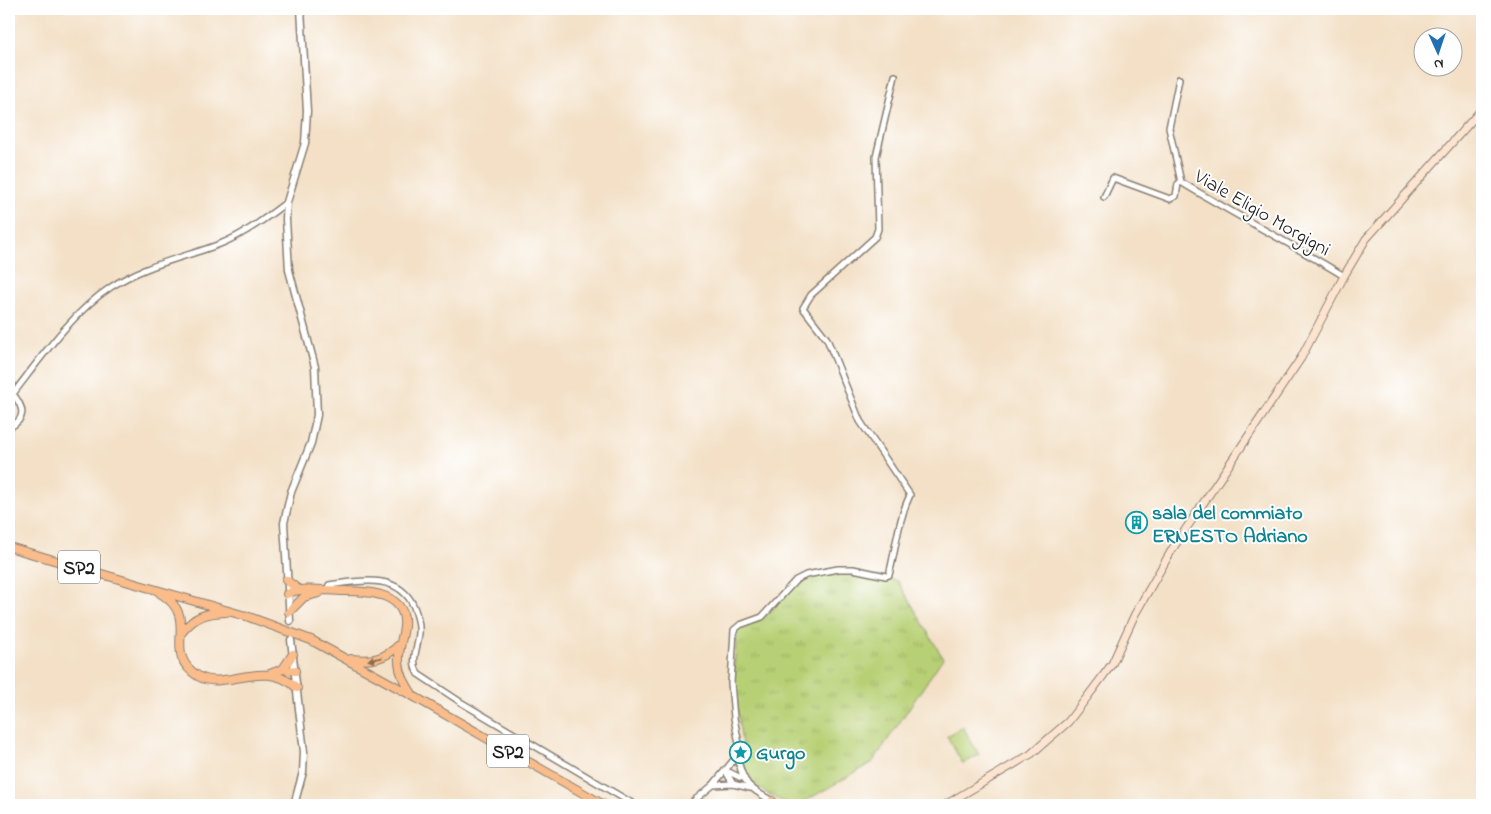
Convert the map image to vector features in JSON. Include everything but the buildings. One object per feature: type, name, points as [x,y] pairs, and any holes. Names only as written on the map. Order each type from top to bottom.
[{"type":"main road","points":[[945,805],[1010,768],[1049,740],[1068,722],[1099,682],[1112,664],[1136,614],[1173,548],[1301,358],[1344,276],[1366,239],[1482,109]]},
{"type":"main road","name":"SP2","points":[[9,547],[150,587],[288,630],[346,658],[604,805]]},
{"type":"main road","points":[[286,580],[302,594]]},
{"type":"main road","points":[[150,587],[168,598],[176,606],[181,618],[180,655],[186,666],[200,677],[215,680],[295,671]]},
{"type":"main road","points":[[287,594],[326,591],[367,591],[391,598],[400,608],[404,619],[399,663],[401,676],[413,696]]},
{"type":"main road","points":[[288,612],[302,594]]},
{"type":"main road","points":[[182,632],[192,620],[202,614],[233,612]]},
{"type":"main road","points":[[346,658],[370,661],[381,659],[400,644]]},
{"type":"main road","points":[[281,672],[293,654]]},
{"type":"main road","points":[[281,672],[297,688]]},
{"type":"street","points":[[290,622],[284,523],[287,506],[311,443],[316,415],[315,367],[289,270],[288,202],[304,142],[307,111],[301,9]]},
{"type":"street","points":[[741,778],[737,756],[740,742],[734,718],[731,683],[734,630],[740,625],[762,616],[796,580],[806,575],[845,568],[889,575],[897,544],[901,514],[910,495],[860,422],[827,339],[803,308],[811,295],[875,237],[878,229],[876,157],[894,76]]},
{"type":"street","name":"Viale Eligio Morgigni","points":[[1179,79],[1169,128],[1180,182],[1225,209],[1292,244],[1344,276]]},
{"type":"street","points":[[1104,198],[1112,178],[1170,199],[1176,196],[1180,182]]},
{"type":"street","points":[[9,399],[79,314],[110,287],[150,266],[222,243],[249,230],[288,202]]},
{"type":"street","points":[[9,428],[22,412],[22,406],[13,394]]},
{"type":"street","points":[[326,591],[329,585],[366,580],[384,582],[401,590],[411,601],[418,616],[420,633],[414,660],[418,674],[462,703],[636,805]]},
{"type":"street","points":[[291,640],[304,762],[294,805]]},
{"type":"street","points":[[689,805],[713,785],[737,756]]},
{"type":"street","points":[[725,770],[741,778],[750,788],[775,804]]},
{"type":"street","points":[[725,770],[733,784]]},
{"type":"street","points":[[713,785],[733,784],[750,788]]},
{"type":"green space","name":"Gurgo","points":[[851,570],[898,581],[943,658],[872,763],[798,805],[784,802],[759,788],[743,771],[741,761],[742,744],[733,681],[737,632],[742,627],[764,618],[798,582],[806,577]]},
{"type":"green space","points":[[963,727],[979,755],[963,764],[947,736]]},
{"type":"place","name":"sala del commiato ERNESTO Adriano","points":[[1136,523]]},
{"type":"place","name":"Gurgo","points":[[740,752]]}]
